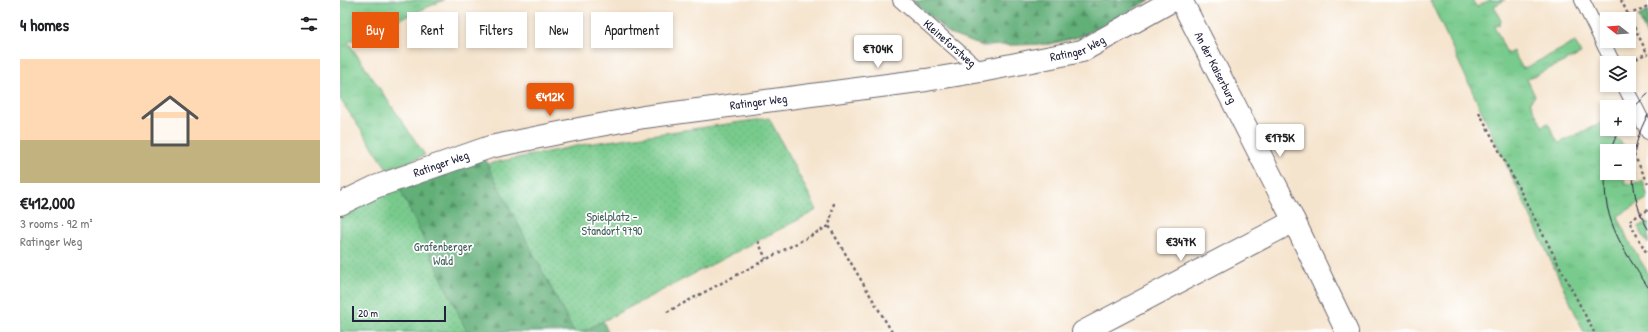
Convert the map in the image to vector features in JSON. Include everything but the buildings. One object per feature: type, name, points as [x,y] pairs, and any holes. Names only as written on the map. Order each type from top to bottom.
[{"type":"street","name":"Ratinger Weg","points":[[340,204],[375,187],[490,147],[644,117],[981,71],[1082,51],[1173,0]]},
{"type":"street","name":"An der Kaiserburg","points":[[1181,0],[1294,221],[1347,332]]},
{"type":"street","points":[[1083,332],[1294,221]]},
{"type":"lane","name":"Kleineforstweg","points":[[900,0],[981,71]]},
{"type":"lane","points":[[1582,0],[1610,56]]},
{"type":"lane","points":[[1628,92],[1648,132]]},
{"type":"path","points":[[1621,0],[1627,12]]},
{"type":"path","points":[[1635,12],[1648,6]]},
{"type":"path","points":[[1636,31],[1648,55]]},
{"type":"path","points":[[1479,112],[1594,332]]},
{"type":"path","points":[[1628,142],[1648,183]]},
{"type":"path","points":[[834,203],[829,226],[892,332]]},
{"type":"path","points":[[1646,252],[1629,220],[1648,210]]},
{"type":"path","points":[[667,312],[829,226]]},
{"type":"path","points":[[758,241],[766,259]]},
{"type":"green space","points":[[340,0],[444,0],[417,12],[407,12],[407,16],[399,20],[399,12],[352,12],[352,40],[348,42],[425,155],[388,170],[340,99]]},
{"type":"green space","points":[[912,0],[1150,0],[1082,36],[1051,44],[982,46],[949,34]]},
{"type":"green space","points":[[1430,0],[1472,0],[1477,7],[1489,0],[1505,0],[1494,6],[1501,21],[1500,24],[1495,27],[1507,54],[1513,51],[1523,69],[1575,42],[1581,54],[1527,79],[1535,96],[1530,102],[1542,126],[1548,123],[1559,143],[1600,123],[1600,136],[1608,136],[1620,141],[1623,144],[1600,144],[1600,180],[1625,180],[1625,185],[1643,181],[1648,198],[1618,216],[1627,238],[1648,273],[1648,332],[1584,332]]},
{"type":"green space","points":[[1648,11],[1648,39],[1638,16]]},
{"type":"green space","name":"Spielplatz - Standort 9790","points":[[769,118],[817,210],[603,321],[581,332],[574,332],[487,164],[587,144]]},
{"type":"green space","name":"Grafenberger Wald","points":[[485,158],[574,332],[340,332],[383,190]]},
{"type":"green space","points":[[397,183],[467,332],[340,332],[340,207]]},
{"type":"green space","points":[[1648,222],[1648,244],[1638,227]]},
{"type":"green space","points":[[603,321],[608,332],[581,332]]},
{"type":"tram line","points":[[1636,105],[1648,94]]},
{"type":"tram line","points":[[1648,115],[1641,128],[1637,142],[1633,172],[1637,202],[1641,216],[1648,229]]},
{"type":"tram line","points":[[1613,144],[1616,136]]},
{"type":"tram line","points":[[1605,180],[1606,199],[1614,230],[1629,258],[1648,287]]}]
